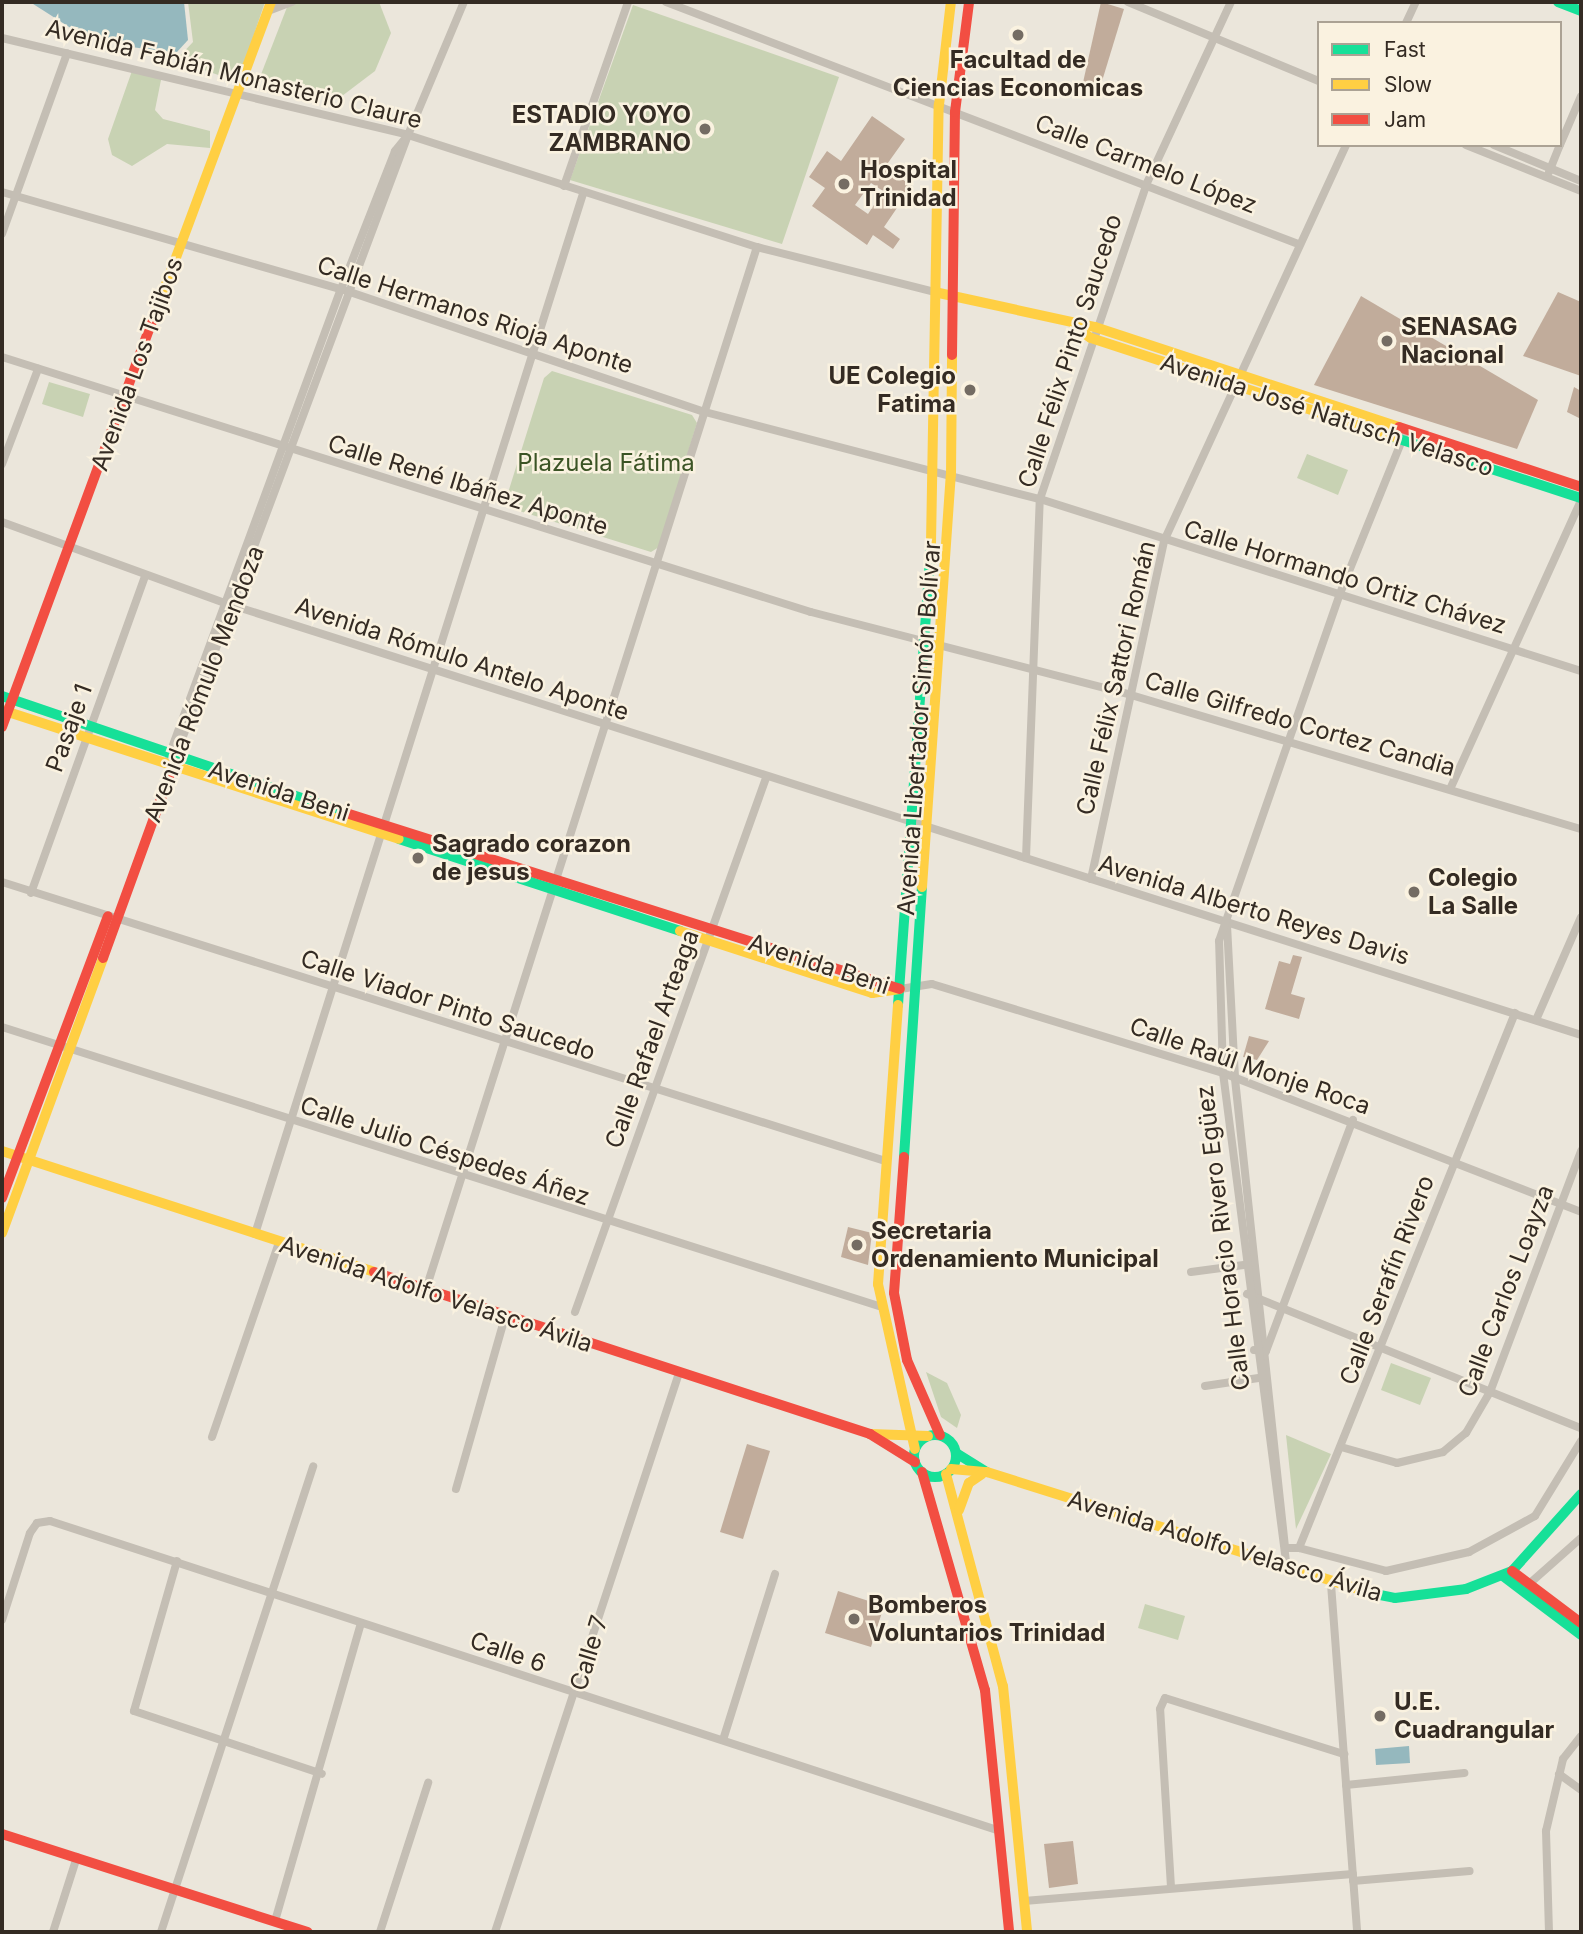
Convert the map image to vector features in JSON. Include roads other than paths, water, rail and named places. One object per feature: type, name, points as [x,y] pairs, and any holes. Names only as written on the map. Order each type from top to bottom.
[{"type":"main road","name":"Avenida Libertador Simón Bolívar","points":[[915,1449],[878,1306],[885,1161],[914,824],[936,471],[939,105],[951,2]]},
{"type":"main road","name":"Avenida Libertador Simón Bolívar","points":[[940,1435],[907,1360],[894,1293],[930,830],[951,475],[957,297],[956,111],[969,2]]},
{"type":"main road","points":[[1558,2],[1581,11]]},
{"type":"main road","name":"Avenida Los Tajibos","points":[[2,727],[7,698],[69,548],[270,6]]},
{"type":"main road","name":"Avenida José Natusch Velasco","points":[[939,293],[1075,327],[1404,434],[1581,486]]},
{"type":"main road","name":"Avenida José Natusch Velasco","points":[[1404,434],[1581,500]]},
{"type":"main road","name":"Avenida Beni","points":[[7,698],[87,733],[380,837],[710,935],[872,993],[900,989]]},
{"type":"main road","name":"Avenida Beni","points":[[5,711],[87,733]]},
{"type":"main road","name":"Avenida Beni","points":[[170,763],[384,825],[555,887]]},
{"type":"main road","name":"Avenida Rómulo Mendoza","points":[[2,1198],[21,1157],[170,763]]},
{"type":"main road","name":"Avenida Adolfo Velasco Ávila","points":[[2,1151],[870,1434],[915,1462]]},
{"type":"main road","name":"Avenida Rómulo Mendoza","points":[[2,1233],[21,1157]]},
{"type":"main road","name":"Avenida Adolfo Velasco Ávila","points":[[870,1434],[928,1436]]},
{"type":"main road","points":[[1010,1932],[985,1690],[922,1472],[915,1462],[915,1449],[928,1436],[940,1435],[956,1453],[949,1471],[1003,1686],[1027,1932]]},
{"type":"main road","name":"Avenida Adolfo Velasco Ávila","points":[[956,1453],[987,1472],[1331,1584],[1395,1598],[1466,1589],[1507,1574]]},
{"type":"main road","points":[[922,1472],[949,1471]]},
{"type":"main road","name":"Avenida Adolfo Velasco Ávila","points":[[949,1471],[987,1472]]},
{"type":"main road","points":[[958,1511],[969,1483],[987,1472]]},
{"type":"main road","points":[[1507,1574],[1581,1494]]},
{"type":"main road","points":[[1507,1574],[1529,1584],[1581,1623]]},
{"type":"main road","points":[[1507,1574],[1581,1635]]},
{"type":"main road","points":[[2,1834],[175,1888],[273,1927],[308,1932]]},
{"type":"street","points":[[270,6],[292,2]]},
{"type":"street","name":"Avenida Rómulo Mendoza","points":[[170,763],[288,449],[352,293],[408,135],[464,2]]},
{"type":"street","points":[[564,187],[628,2]]},
{"type":"street","name":"Calle Carmelo López","points":[[666,2],[684,5],[1298,244]]},
{"type":"street","points":[[1128,2],[1317,80]]},
{"type":"street","name":"Calle Félix Pinto Saucedo","points":[[1026,859],[1037,670],[1040,499],[1093,333],[1146,185],[1231,2]]},
{"type":"street","points":[[1407,21],[1416,2]]},
{"type":"street","name":"Avenida Fabián Monasterio Claure","points":[[2,38],[239,90],[408,135],[583,194],[757,247],[939,293]]},
{"type":"street","points":[[2,234],[67,53]]},
{"type":"street","points":[[1562,140],[1581,96]]},
{"type":"street","name":"Avenida Rómulo Mendoza","points":[[288,449],[341,289],[395,151],[408,135]]},
{"type":"street","name":"Calle Félix Sattori Román","points":[[1091,879],[1164,541],[1298,244],[1345,147]]},
{"type":"street","points":[[1472,147],[1581,181]]},
{"type":"street","points":[[1498,147],[1581,191]]},
{"type":"street","points":[[1549,173],[1559,147]]},
{"type":"street","name":"Calle Hermanos Rioja Aponte","points":[[2,192],[341,289],[705,412],[936,471]]},
{"type":"street","points":[[255,1234],[583,194]]},
{"type":"street","points":[[426,1289],[757,247]]},
{"type":"street","name":"Calle René Ibáñez Aponte","points":[[2,357],[482,511],[925,642]]},
{"type":"street","points":[[2,464],[38,369]]},
{"type":"street","name":"Calle Horacio Rivero Egüez","points":[[1285,1548],[1247,1294],[1223,1073],[1219,941],[1292,741],[1339,596],[1404,434]]},
{"type":"street","name":"Calle Hormando Ortiz Chávez","points":[[936,471],[1040,499],[1164,541],[1581,671]]},
{"type":"street","points":[[1451,787],[1581,500]]},
{"type":"street","name":"Avenida Rómulo Antelo Aponte","points":[[2,522],[229,605],[914,824]]},
{"type":"street","name":"Pasaje 1","points":[[31,893],[145,576]]},
{"type":"street","name":"Calle Gilfredo Cortez Candia","points":[[925,642],[1131,695],[1451,787],[1581,829]]},
{"type":"street","name":"Calle Rafael Arteaga","points":[[575,1312],[766,778]]},
{"type":"street","name":"Avenida Alberto Reyes Davis","points":[[914,824],[1581,1035]]},
{"type":"street","name":"Calle Viador Pinto Saucedo","points":[[2,882],[652,1091],[885,1161]]},
{"type":"street","points":[[1536,1020],[1581,917]]},
{"type":"street","name":"Calle Horacio Rivero Egüez","points":[[1227,922],[1235,1079],[1266,1351],[1287,1569]]},
{"type":"street","points":[[900,989],[919,983]]},
{"type":"street","name":"Calle Raúl Monje Roca","points":[[919,983],[1223,1073],[1353,1120],[1581,1212]]},
{"type":"street","name":"Calle Serafín Rivero","points":[[1299,1548],[1383,1347],[1515,1013]]},
{"type":"street","name":"Calle Julio Céspedes Áñez","points":[[2,1027],[607,1223],[878,1306]]},
{"type":"street","points":[[1254,1350],[1266,1351],[1353,1120]]},
{"type":"street","name":"Calle Carlos Loayza","points":[[1341,1447],[1397,1463],[1443,1452],[1466,1433],[1490,1392],[1581,1151]]},
{"type":"street","points":[[212,1437],[279,1242]]},
{"type":"street","points":[[1191,1272],[1244,1265]]},
{"type":"street","points":[[1247,1294],[1581,1428]]},
{"type":"street","points":[[456,1489],[505,1317]]},
{"type":"street","name":"Calle 7","points":[[495,1932],[576,1695],[679,1373]]},
{"type":"street","points":[[1205,1386],[1258,1378]]},
{"type":"street","points":[[1285,1548],[1299,1548],[1386,1571],[1469,1552],[1535,1516],[1581,1441]]},
{"type":"street","points":[[160,1932],[313,1466]]},
{"type":"street","name":"Calle 6","points":[[2,1620],[30,1533],[43,1521],[273,1593],[576,1695],[1000,1831]]},
{"type":"street","points":[[1529,1584],[1581,1538]]},
{"type":"street","points":[[177,1562],[131,1706],[321,1774]]},
{"type":"street","points":[[723,1740],[775,1574]]},
{"type":"street","points":[[1331,1584],[1357,1932]]},
{"type":"street","points":[[273,1927],[321,1774],[361,1623]]},
{"type":"street","points":[[1171,1887],[1160,1709],[1165,1698],[1344,1754]]},
{"type":"street","points":[[1549,1932],[1546,1831],[1559,1774],[1581,1736]]},
{"type":"street","points":[[1346,1785],[1464,1773]]},
{"type":"street","points":[[1559,1774],[1581,1790]]},
{"type":"street","points":[[380,1932],[428,1783]]},
{"type":"street","points":[[53,1932],[77,1857]]},
{"type":"street","points":[[1024,1900],[1171,1887],[1470,1871]]},
{"type":"water","points":[[30,2],[184,2],[188,40],[176,53],[124,46],[77,32]]},
{"type":"water","points":[[1409,1746],[1410,1763],[1376,1765],[1375,1749]]},
{"type":"place","name":"Facultad de Ciencias Economicas","points":[[1018,35]]},
{"type":"place","name":"ESTADIO YOYO ZAMBRANO","points":[[705,129]]},
{"type":"place","name":"Hospital Trinidad","points":[[844,184]]},
{"type":"place","name":"SENASAG Nacional","points":[[1387,341]]},
{"type":"place","name":"UE Colegio Fatima","points":[[970,390]]},
{"type":"place","name":"Sagrado corazon de jesus","points":[[418,858]]},
{"type":"place","name":"Colegio La Salle","points":[[1414,892]]},
{"type":"place","name":"Secretaria Ordenamiento Municipal","points":[[857,1245]]},
{"type":"place","name":"Bomberos Voluntarios Trinidad","points":[[854,1619]]},
{"type":"place","name":"U.E. Cuadrangular","points":[[1380,1716]]},
{"type":"park label","name":"Plazuela Fátima","points":[[606,463]]}]
